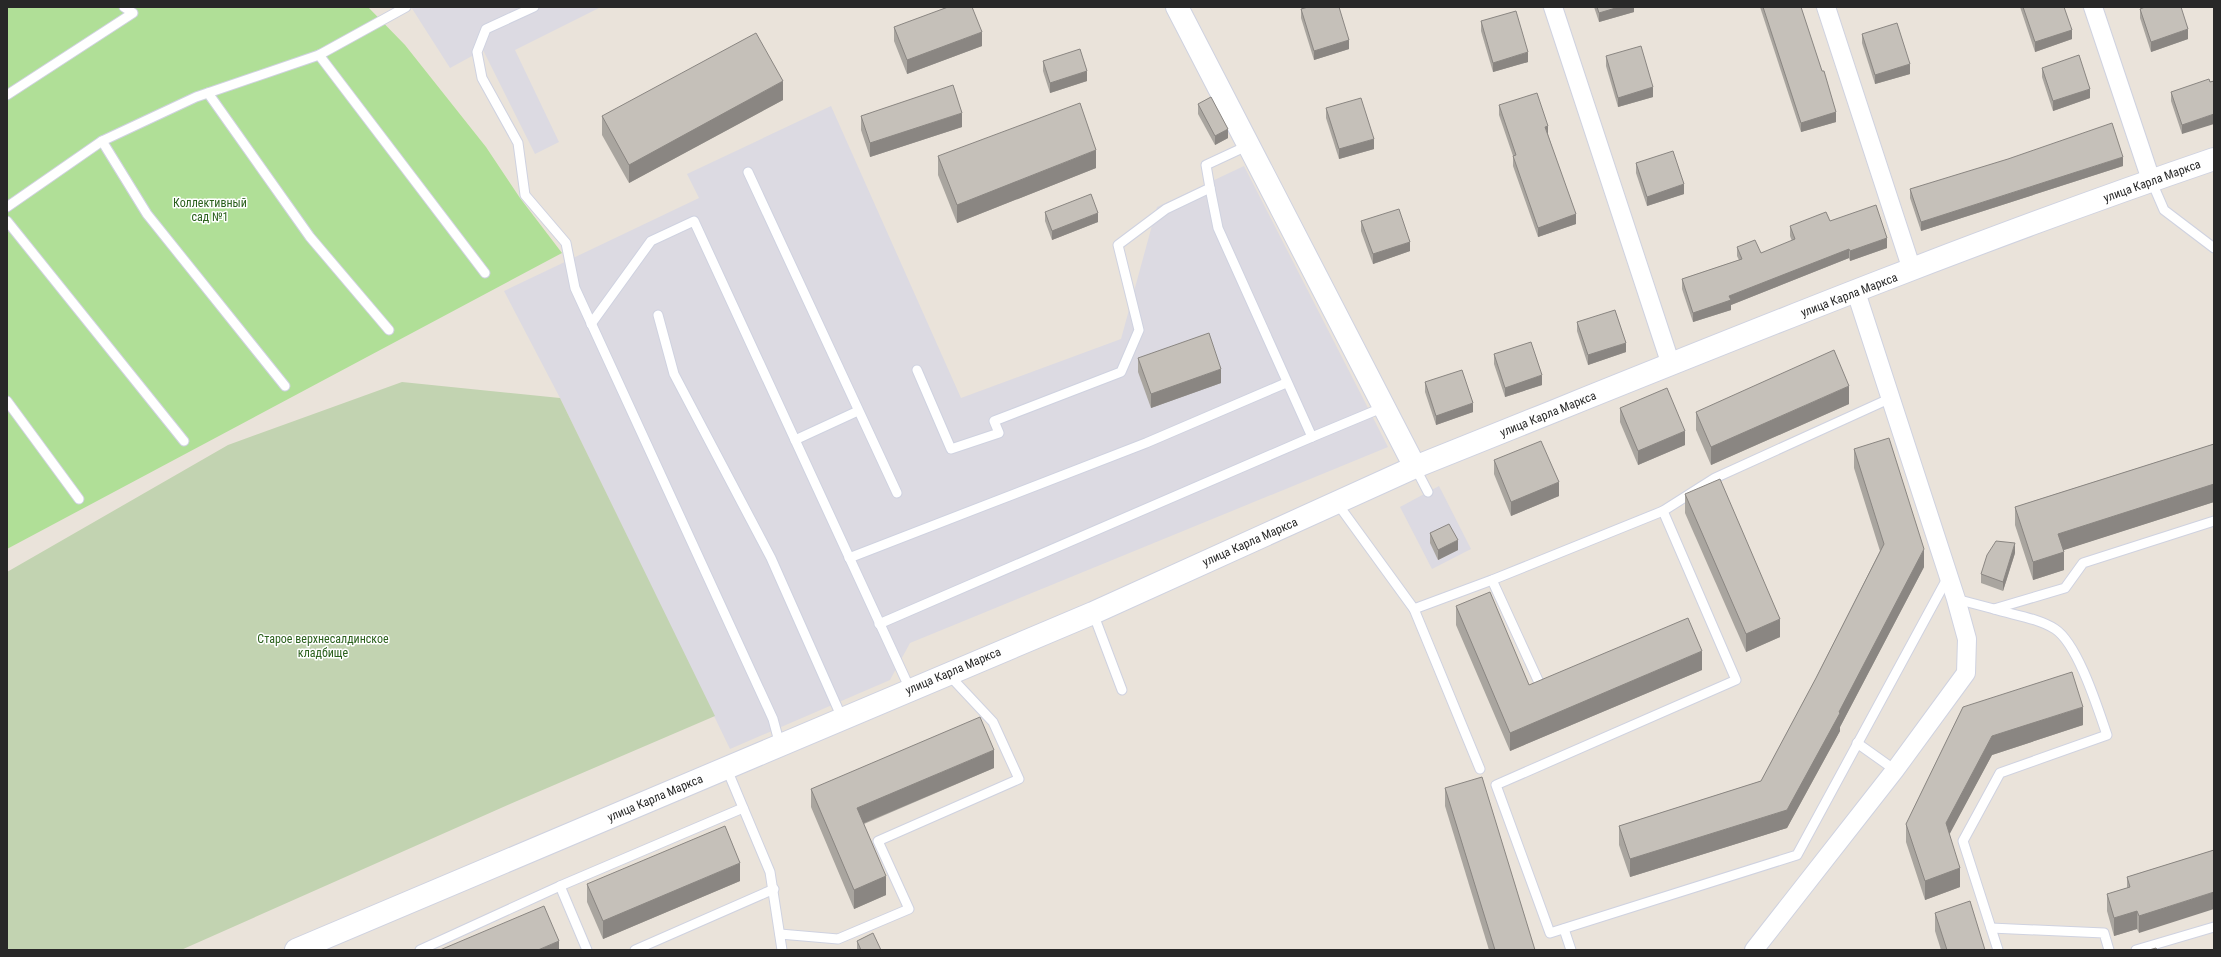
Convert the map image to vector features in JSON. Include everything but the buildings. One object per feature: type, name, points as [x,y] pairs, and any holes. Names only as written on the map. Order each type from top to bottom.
[{"type":"main road","points":[[1177,7],[1415,466]]},
{"type":"main road","name":"улица Карла Маркса","points":[[296,950],[910,689],[1093,613],[1337,503],[1415,466],[1912,270],[2151,180],[2214,159]]},
{"type":"street","points":[[1553,7],[1671,365]]},
{"type":"street","points":[[1826,7],[1912,270]]},
{"type":"street","points":[[2093,7],[2151,180]]},
{"type":"street","points":[[1754,950],[1895,770],[1966,673],[1967,639],[1956,599],[1856,292]]},
{"type":"lane","points":[[7,94],[133,13],[124,7]]},
{"type":"lane","points":[[7,207],[102,141],[208,93],[319,55],[406,7]]},
{"type":"lane","points":[[534,7],[486,29],[477,52],[482,78],[518,143],[525,195],[566,243],[575,288],[773,718],[780,745]]},
{"type":"lane","points":[[319,55],[484,273]]},
{"type":"lane","points":[[208,93],[310,237],[389,330]]},
{"type":"lane","points":[[102,141],[147,214],[285,386]]},
{"type":"lane","points":[[1249,146],[1206,165],[1218,228],[1286,383],[1312,437]]},
{"type":"lane","points":[[748,172],[897,494]]},
{"type":"lane","points":[[2151,180],[2164,210],[2214,248]]},
{"type":"lane","points":[[916,370],[951,449],[999,433],[994,421],[1121,372],[1139,330],[1118,245],[1166,209],[1210,188]]},
{"type":"lane","points":[[7,221],[184,441]]},
{"type":"lane","points":[[591,324],[651,241],[694,221],[910,689]]},
{"type":"lane","points":[[658,315],[674,374],[771,558],[842,718]]},
{"type":"lane","points":[[849,558],[1146,443],[1286,383]]},
{"type":"lane","points":[[1414,608],[1492,580],[1663,511],[1715,478],[1891,398]]},
{"type":"lane","points":[[7,401],[78,499]]},
{"type":"lane","points":[[879,624],[1384,407]]},
{"type":"lane","points":[[794,440],[858,411]]},
{"type":"lane","points":[[1415,466],[1428,492]]},
{"type":"lane","points":[[1337,503],[1414,608],[1480,769]]},
{"type":"lane","points":[[1663,511],[1736,680],[1496,785],[1550,933],[1797,855],[1948,577]]},
{"type":"lane","points":[[1994,609],[2065,588],[2083,563],[2214,521]]},
{"type":"lane","points":[[1492,580],[1542,689]]},
{"type":"lane","points":[[1956,599],[2047,625],[2064,636],[2089,687],[2107,735],[2000,773],[1963,841],[1998,950]]},
{"type":"lane","points":[[1093,613],[1122,690]]},
{"type":"lane","points":[[780,934],[838,939],[909,909],[878,841],[1019,779],[993,722],[948,674]]},
{"type":"lane","points":[[1857,743],[1895,770]]},
{"type":"lane","points":[[726,767],[770,872],[774,889],[782,950]]},
{"type":"lane","points":[[420,950],[560,886],[743,808]]},
{"type":"lane","points":[[560,886],[587,950]]},
{"type":"lane","points":[[635,950],[774,889]]},
{"type":"lane","points":[[2136,950],[2214,927]]},
{"type":"lane","points":[[1991,928],[2104,933],[2109,950]]},
{"type":"lane","points":[[1564,929],[1571,950]]},
{"type":"shaded area","points":[[411,7],[601,7],[515,50],[559,142],[535,154],[483,50],[450,68]]},
{"type":"shaded area","points":[[831,106],[961,398],[1121,339],[1157,207],[1244,166],[1388,447],[910,643],[890,680],[730,749],[560,398],[504,291],[699,198],[687,174]]},
{"type":"shaded area","points":[[1439,486],[1471,549],[1432,569],[1400,507]]},
{"type":"green space","name":"Коллективный сад №1","points":[[7,7],[368,7],[405,45],[486,147],[520,198],[562,253],[7,549]]},
{"type":"green space","name":"Старое верхнесалдинское кладбище","points":[[402,382],[560,398],[715,716],[510,804],[181,950],[7,950],[7,572],[228,445]]}]
